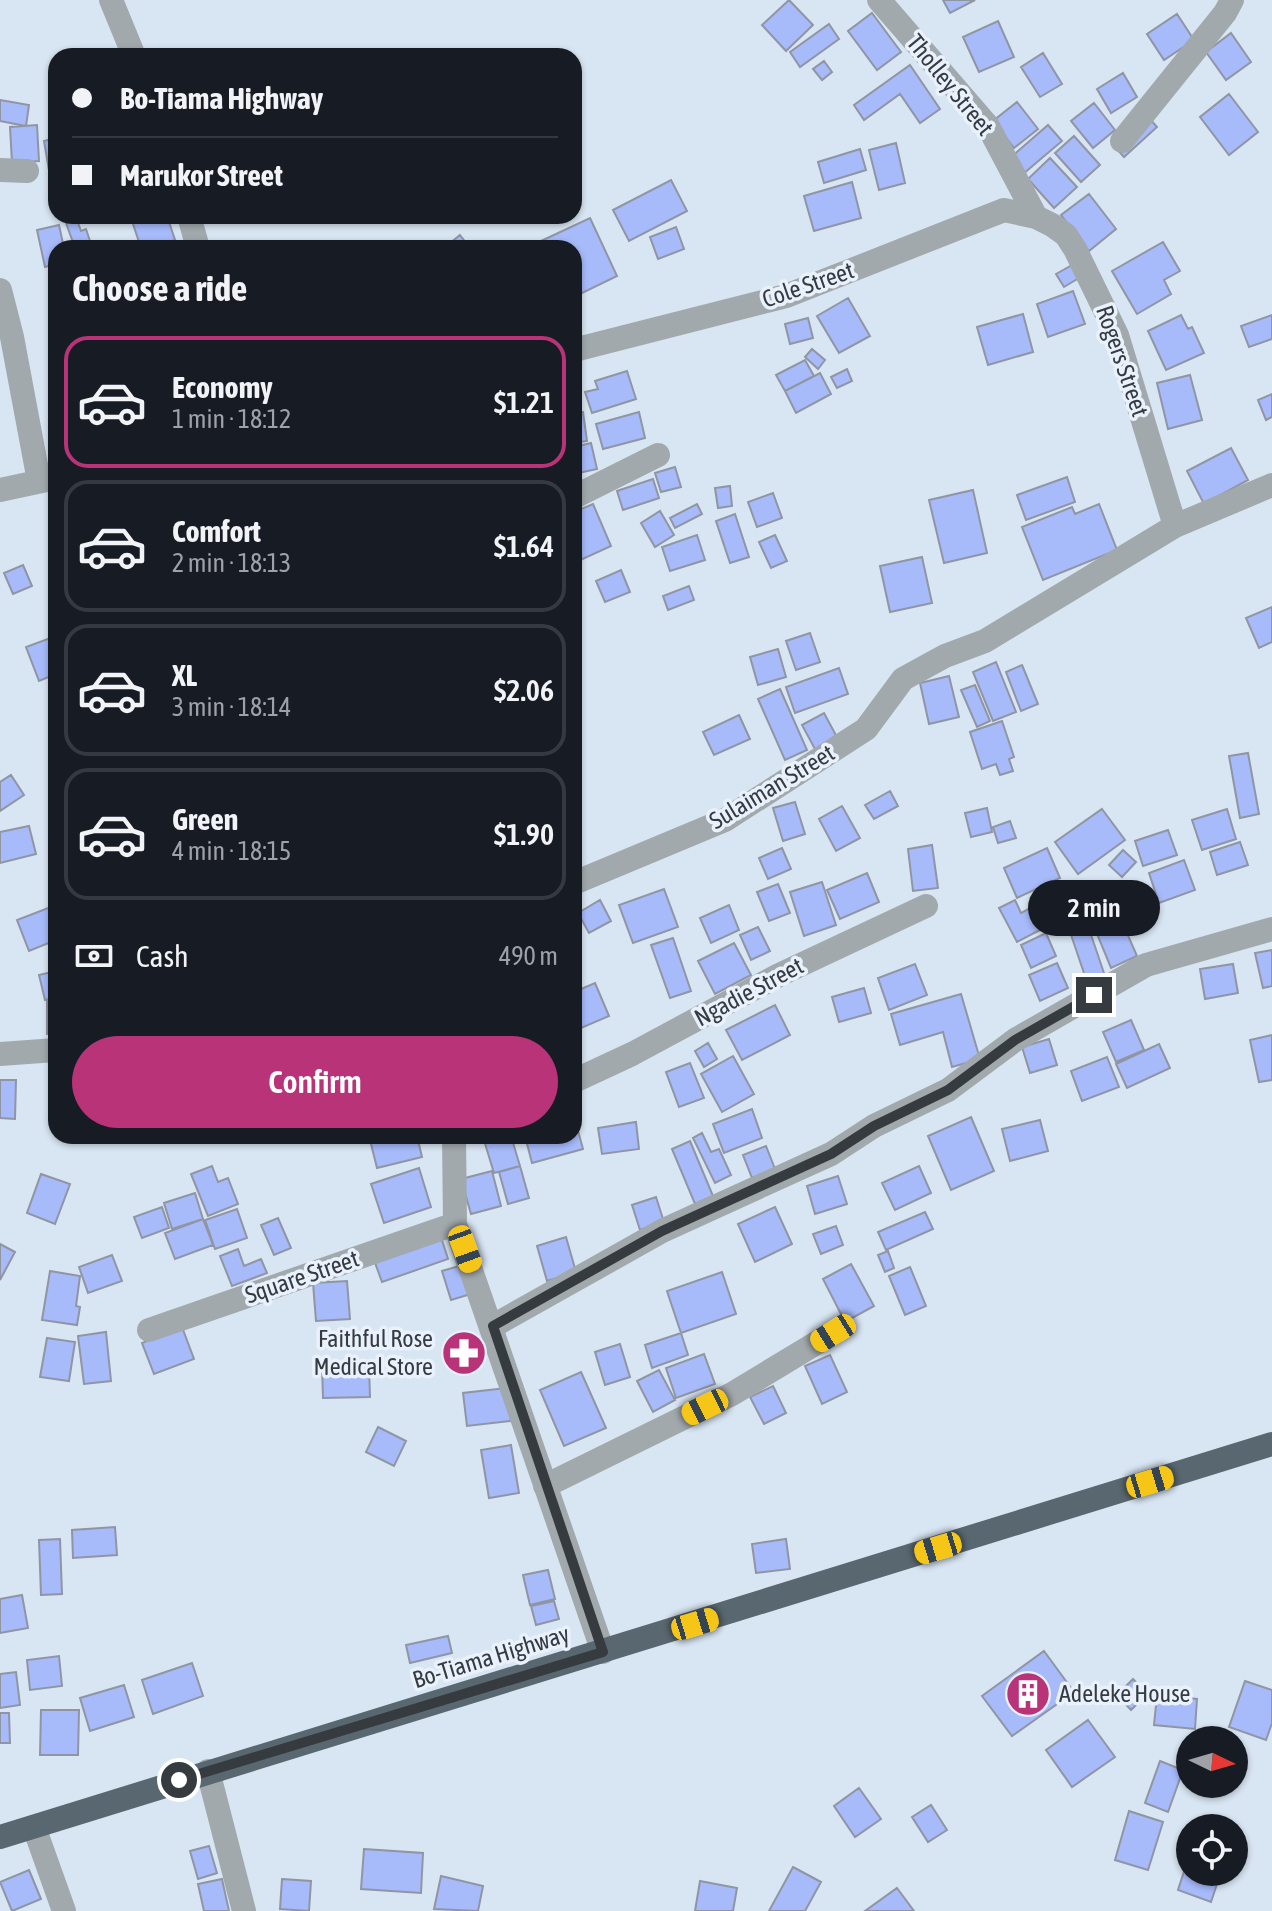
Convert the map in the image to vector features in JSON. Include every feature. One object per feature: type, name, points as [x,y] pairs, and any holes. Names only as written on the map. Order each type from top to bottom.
[{"type":"highway","name":"Bo-Tiama Highway","points":[[0,1837],[1272,1444]]},
{"type":"street","points":[[111,0],[131,48]]},
{"type":"street","name":"Tholley Street","points":[[879,0],[988,126],[1036,217]]},
{"type":"street","points":[[1122,141],[1225,13],[1232,0]]},
{"type":"street","points":[[0,170],[27,171]]},
{"type":"street","name":"Cole Street","points":[[582,348],[786,296],[1004,210],[1036,217]]},
{"type":"street","name":"Rogers Street","points":[[1036,217],[1066,235],[1111,318],[1175,526]]},
{"type":"street","points":[[0,290],[6,338],[47,480],[0,490]]},
{"type":"street","points":[[582,493],[658,455]]},
{"type":"street","points":[[1175,526],[1272,485]]},
{"type":"street","name":"Sulaiman Street","points":[[582,880],[725,820],[866,729],[903,679],[945,656],[985,641],[1175,526]]},
{"type":"street","name":"Ngadie Street","points":[[582,1077],[779,975],[926,906]]},
{"type":"street","points":[[493,1326],[662,1231],[831,1154],[874,1126],[948,1090],[1015,1040],[1146,965],[1272,929]]},
{"type":"street","points":[[0,1054],[48,1051]]},
{"type":"street","points":[[454,1144],[455,1224],[493,1326],[603,1652]]},
{"type":"street","name":"Square Street","points":[[149,1330],[455,1224]]},
{"type":"street","points":[[545,1486],[732,1394],[833,1333]]},
{"type":"street","points":[[208,1771],[244,1911]]},
{"type":"street","points":[[34,1827],[64,1911]]},
{"type":"building","points":[[789,0],[813,25],[786,51],[762,25]]},
{"type":"building","points":[[943,0],[975,0],[950,13]]},
{"type":"building","points":[[872,13],[901,52],[877,70],[848,31]]},
{"type":"building","points":[[1177,14],[1194,40],[1164,60],[1147,34]]},
{"type":"building","points":[[998,21],[1014,57],[979,72],[963,37]]},
{"type":"building","points":[[829,24],[839,39],[800,67],[790,52]]},
{"type":"building","points":[[1231,33],[1251,62],[1226,80],[1206,52]]},
{"type":"building","points":[[1043,53],[1062,84],[1040,97],[1021,67]]},
{"type":"building","points":[[824,61],[832,72],[822,80],[813,69]]},
{"type":"building","points":[[910,65],[940,109],[920,123],[900,94],[864,120],[854,105]]},
{"type":"building","points":[[1123,73],[1137,97],[1111,113],[1097,89]]},
{"type":"building","points":[[1229,94],[1258,132],[1229,155],[1200,117]]},
{"type":"building","points":[[0,100],[29,105],[26,126],[0,121]]},
{"type":"building","points":[[1017,102],[1038,129],[1014,148],[993,121]]},
{"type":"building","points":[[1094,103],[1115,130],[1093,148],[1071,121]]},
{"type":"building","points":[[1149,118],[1157,127],[1124,157],[1116,148]]},
{"type":"building","points":[[37,125],[39,161],[12,163],[10,127]]},
{"type":"building","points":[[1048,125],[1062,141],[1023,174],[1010,158]]},
{"type":"building","points":[[1074,136],[1100,165],[1081,182],[1055,153]]},
{"type":"building","points":[[48,140],[48,164],[44,141]]},
{"type":"building","points":[[896,143],[905,183],[879,190],[869,150]]},
{"type":"building","points":[[860,149],[866,170],[824,183],[818,162]]},
{"type":"building","points":[[1050,158],[1077,187],[1054,208],[1028,179]]},
{"type":"building","points":[[671,180],[687,211],[629,241],[613,210]]},
{"type":"building","points":[[852,182],[861,218],[814,231],[804,196]]},
{"type":"building","points":[[1089,194],[1116,229],[1089,251],[1061,215]]},
{"type":"building","points":[[590,218],[617,276],[582,293],[582,240],[543,240]]},
{"type":"building","points":[[66,224],[78,224],[81,231],[86,229],[90,240],[72,240]]},
{"type":"building","points":[[133,224],[170,224],[175,240],[138,240]]},
{"type":"building","points":[[59,225],[62,240],[48,240],[48,266],[45,267],[37,230]]},
{"type":"building","points":[[676,227],[684,249],[658,259],[650,237]]},
{"type":"building","points":[[1163,242],[1180,271],[1164,280],[1171,294],[1137,314],[1112,271]]},
{"type":"building","points":[[1072,265],[1079,278],[1064,287],[1056,274]]},
{"type":"building","points":[[1073,291],[1085,324],[1048,337],[1037,304]]},
{"type":"building","points":[[848,298],[870,336],[839,353],[817,316]]},
{"type":"building","points":[[1023,314],[1033,352],[988,365],[977,327]]},
{"type":"building","points":[[1181,315],[1188,329],[1192,327],[1204,353],[1166,370],[1148,331]]},
{"type":"building","points":[[1272,315],[1272,339],[1249,347],[1241,326]]},
{"type":"building","points":[[808,318],[813,338],[790,344],[785,324]]},
{"type":"building","points":[[812,349],[825,360],[818,369],[805,357]]},
{"type":"building","points":[[805,360],[814,376],[785,391],[776,375]]},
{"type":"building","points":[[847,369],[852,381],[837,388],[831,377]]},
{"type":"building","points":[[627,371],[636,399],[592,413],[585,392],[598,389],[595,381]]},
{"type":"building","points":[[820,373],[831,394],[796,413],[785,391]]},
{"type":"building","points":[[1190,375],[1202,420],[1168,429],[1157,383]]},
{"type":"building","points":[[1272,394],[1272,417],[1266,420],[1258,400]]},
{"type":"building","points":[[582,412],[587,441],[582,442]]},
{"type":"building","points":[[639,412],[645,438],[603,449],[596,424]]},
{"type":"building","points":[[591,443],[597,469],[582,472],[582,445]]},
{"type":"building","points":[[1231,448],[1248,480],[1204,504],[1187,471]]},
{"type":"building","points":[[675,467],[681,487],[661,492],[655,473]]},
{"type":"building","points":[[1067,477],[1075,502],[1026,520],[1017,495]]},
{"type":"building","points":[[653,479],[659,498],[623,510],[617,491]]},
{"type":"building","points":[[730,486],[732,506],[718,508],[715,488]]},
{"type":"building","points":[[973,490],[987,553],[944,563],[929,500]]},
{"type":"building","points":[[773,493],[782,518],[757,527],[748,502]]},
{"type":"building","points":[[593,504],[611,546],[582,559],[582,509]]},
{"type":"building","points":[[697,504],[702,514],[675,528],[670,518]]},
{"type":"building","points":[[1099,504],[1117,550],[1043,580],[1022,527],[1072,507],[1075,514]]},
{"type":"building","points":[[660,511],[674,535],[655,547],[641,523]]},
{"type":"building","points":[[735,514],[749,557],[730,563],[716,521]]},
{"type":"building","points":[[697,535],[705,560],[670,571],[662,547]]},
{"type":"building","points":[[775,535],[787,561],[771,568],[759,542]]},
{"type":"building","points":[[922,557],[932,603],[890,612],[880,566]]},
{"type":"building","points":[[23,565],[32,586],[13,594],[4,573]]},
{"type":"building","points":[[621,570],[630,592],[605,602],[596,581]]},
{"type":"building","points":[[689,586],[694,600],[668,610],[663,596]]},
{"type":"building","points":[[1272,607],[1272,642],[1259,648],[1246,618]]},
{"type":"building","points":[[810,633],[820,662],[796,670],[786,641]]},
{"type":"building","points":[[48,639],[48,677],[39,681],[26,647]]},
{"type":"building","points":[[778,649],[786,677],[758,685],[750,657]]},
{"type":"building","points":[[996,662],[1016,712],[993,721],[973,672]]},
{"type":"building","points":[[1022,665],[1038,704],[1021,711],[1006,672]]},
{"type":"building","points":[[839,668],[848,694],[795,713],[786,687]]},
{"type":"building","points":[[949,676],[959,717],[929,724],[920,683]]},
{"type":"building","points":[[975,685],[990,721],[977,727],[961,690]]},
{"type":"building","points":[[780,689],[807,750],[785,760],[758,699]]},
{"type":"building","points":[[824,713],[838,739],[816,751],[802,725]]},
{"type":"building","points":[[739,715],[750,739],[714,755],[703,732]]},
{"type":"building","points":[[1002,721],[1014,757],[1009,759],[1013,771],[1000,775],[996,764],[982,769],[970,732]]},
{"type":"building","points":[[1248,753],[1259,814],[1240,818],[1229,756]]},
{"type":"building","points":[[11,775],[24,795],[0,811],[0,782]]},
{"type":"building","points":[[890,791],[898,806],[874,819],[865,805]]},
{"type":"building","points":[[795,802],[805,834],[783,841],[773,808]]},
{"type":"building","points":[[842,806],[860,838],[836,851],[819,819]]},
{"type":"building","points":[[987,808],[992,832],[971,837],[965,813]]},
{"type":"building","points":[[1102,809],[1125,840],[1078,874],[1055,842]]},
{"type":"building","points":[[1227,809],[1236,839],[1202,850],[1192,820]]},
{"type":"building","points":[[1010,821],[1016,838],[998,843],[993,827]]},
{"type":"building","points":[[29,826],[36,854],[0,863],[0,832]]},
{"type":"building","points":[[1168,830],[1177,855],[1143,866],[1135,841]]},
{"type":"building","points":[[1240,842],[1248,865],[1217,875],[1210,852]]},
{"type":"building","points":[[932,845],[938,888],[913,891],[908,849]]},
{"type":"building","points":[[782,848],[791,869],[768,879],[759,858]]},
{"type":"building","points":[[1047,848],[1060,878],[1017,898],[1004,868]]},
{"type":"building","points":[[1123,850],[1136,862],[1122,877],[1109,865]]},
{"type":"building","points":[[1184,860],[1195,890],[1159,903],[1149,873]]},
{"type":"building","points":[[867,873],[879,902],[840,919],[827,890]]},
{"type":"building","points":[[822,882],[836,925],[804,936],[790,892]]},
{"type":"building","points":[[778,884],[790,913],[769,921],[757,892]]},
{"type":"building","points":[[664,889],[678,927],[633,943],[619,905]]},
{"type":"building","points":[[1057,893],[1069,915],[1017,942],[999,908],[1015,900],[1021,913]]},
{"type":"building","points":[[600,900],[611,921],[589,933],[582,920],[582,911]]},
{"type":"building","points":[[1113,901],[1137,956],[1111,968],[1088,912]]},
{"type":"building","points":[[729,905],[739,930],[711,943],[700,918]]},
{"type":"building","points":[[48,908],[48,943],[29,951],[17,920]]},
{"type":"building","points":[[1087,923],[1105,976],[1087,982],[1069,929]]},
{"type":"building","points":[[758,927],[770,951],[751,960],[740,935]]},
{"type":"building","points":[[1046,933],[1056,956],[1031,968],[1021,945]]},
{"type":"building","points":[[673,938],[691,991],[670,998],[651,945]]},
{"type":"building","points":[[734,943],[751,975],[715,994],[698,961]]},
{"type":"building","points":[[1272,950],[1272,986],[1263,988],[1255,953]]},
{"type":"building","points":[[1057,963],[1068,988],[1040,1001],[1029,975]]},
{"type":"building","points":[[915,964],[927,995],[889,1010],[878,978]]},
{"type":"building","points":[[1233,964],[1238,993],[1205,999],[1200,969]]},
{"type":"building","points":[[48,973],[48,999],[45,1000],[39,975]]},
{"type":"building","points":[[595,983],[609,1016],[582,1028],[582,989]]},
{"type":"building","points":[[864,988],[871,1013],[839,1022],[832,997]]},
{"type":"building","points":[[961,994],[980,1059],[952,1067],[943,1032],[900,1045],[891,1014]]},
{"type":"building","points":[[775,1005],[790,1035],[742,1060],[726,1030]]},
{"type":"building","points":[[1131,1020],[1144,1050],[1116,1062],[1103,1032]]},
{"type":"building","points":[[1272,1035],[1272,1080],[1259,1082],[1250,1040]]},
{"type":"building","points":[[1049,1039],[1057,1065],[1030,1073],[1022,1047]]},
{"type":"building","points":[[708,1043],[717,1059],[704,1067],[695,1051]]},
{"type":"building","points":[[1159,1044],[1170,1068],[1127,1088],[1116,1064]]},
{"type":"building","points":[[733,1056],[754,1094],[722,1112],[701,1074]]},
{"type":"building","points":[[1107,1057],[1119,1087],[1082,1101],[1071,1071]]},
{"type":"building","points":[[690,1063],[704,1098],[679,1107],[666,1072]]},
{"type":"building","points":[[0,1080],[16,1080],[15,1119],[0,1118]]},
{"type":"building","points":[[752,1109],[762,1138],[724,1153],[713,1124]]},
{"type":"building","points":[[971,1117],[994,1171],[951,1190],[928,1136]]},
{"type":"building","points":[[1040,1120],[1048,1151],[1010,1161],[1002,1129]]},
{"type":"building","points":[[636,1122],[639,1149],[602,1154],[598,1128]]},
{"type":"building","points":[[702,1133],[711,1152],[719,1149],[731,1175],[715,1183],[693,1138]]},
{"type":"building","points":[[690,1141],[713,1196],[695,1204],[672,1149]]},
{"type":"building","points":[[371,1144],[419,1144],[422,1157],[377,1168]]},
{"type":"building","points":[[485,1144],[513,1144],[520,1166],[494,1173]]},
{"type":"building","points":[[527,1144],[582,1144],[583,1149],[532,1163]]},
{"type":"building","points":[[766,1146],[775,1169],[752,1178],[743,1155]]},
{"type":"building","points":[[212,1166],[218,1182],[228,1178],[238,1204],[208,1216],[191,1174]]},
{"type":"building","points":[[520,1166],[529,1198],[508,1204],[499,1172]]},
{"type":"building","points":[[919,1166],[931,1193],[895,1210],[882,1183]]},
{"type":"building","points":[[419,1168],[431,1207],[384,1223],[371,1184]]},
{"type":"building","points":[[492,1171],[501,1206],[471,1214],[461,1179]]},
{"type":"building","points":[[41,1174],[70,1184],[55,1224],[27,1213]]},
{"type":"building","points":[[838,1176],[847,1204],[815,1214],[807,1186]]},
{"type":"building","points":[[195,1193],[203,1219],[172,1229],[164,1203]]},
{"type":"building","points":[[656,1197],[664,1222],[640,1230],[632,1205]]},
{"type":"building","points":[[162,1207],[169,1228],[142,1238],[134,1217]]},
{"type":"building","points":[[775,1207],[792,1244],[755,1262],[738,1224]]},
{"type":"building","points":[[237,1209],[247,1238],[215,1249],[205,1220]]},
{"type":"building","points":[[925,1212],[933,1229],[886,1250],[878,1232]]},
{"type":"building","points":[[278,1218],[291,1248],[274,1255],[261,1225]]},
{"type":"building","points":[[203,1219],[213,1245],[175,1259],[165,1233]]},
{"type":"building","points":[[836,1226],[843,1245],[821,1254],[813,1234]]},
{"type":"building","points":[[441,1237],[448,1259],[382,1282],[374,1260]]},
{"type":"building","points":[[566,1237],[576,1272],[547,1281],[537,1246]]},
{"type":"building","points":[[0,1244],[15,1252],[0,1280]]},
{"type":"building","points":[[238,1249],[244,1266],[261,1259],[267,1273],[232,1286],[220,1256]]},
{"type":"building","points":[[888,1251],[894,1268],[885,1272],[878,1255]]},
{"type":"building","points":[[112,1255],[122,1281],[88,1293],[79,1267]]},
{"type":"building","points":[[466,1264],[474,1293],[451,1300],[442,1271]]},
{"type":"building","points":[[851,1264],[874,1306],[845,1322],[823,1279]]},
{"type":"building","points":[[910,1267],[926,1306],[905,1315],[889,1276]]},
{"type":"building","points":[[50,1271],[80,1276],[77,1325],[42,1320]]},
{"type":"building","points":[[722,1272],[736,1314],[681,1333],[667,1291]]},
{"type":"building","points":[[347,1281],[350,1319],[316,1321],[313,1283]]},
{"type":"building","points":[[182,1327],[194,1359],[154,1374],[142,1343]]},
{"type":"building","points":[[106,1332],[111,1381],[84,1384],[78,1336]]},
{"type":"building","points":[[681,1333],[688,1355],[652,1368],[645,1345]]},
{"type":"building","points":[[476,1335],[484,1357],[464,1365],[456,1343]]},
{"type":"building","points":[[47,1338],[75,1342],[69,1381],[40,1377]]},
{"type":"building","points":[[620,1344],[630,1377],[605,1385],[595,1352]]},
{"type":"building","points":[[704,1354],[715,1384],[676,1398],[666,1368]]},
{"type":"building","points":[[830,1355],[847,1392],[822,1404],[805,1366]]},
{"type":"building","points":[[369,1366],[370,1397],[323,1398],[322,1367]]},
{"type":"building","points":[[659,1370],[675,1400],[653,1412],[637,1381]]},
{"type":"building","points":[[581,1372],[606,1428],[564,1446],[540,1390]]},
{"type":"building","points":[[773,1386],[786,1413],[764,1424],[750,1397]]},
{"type":"building","points":[[506,1388],[511,1421],[467,1426],[463,1393]]},
{"type":"building","points":[[378,1427],[406,1441],[394,1466],[366,1452]]},
{"type":"building","points":[[511,1445],[519,1493],[489,1498],[481,1450]]},
{"type":"building","points":[[115,1527],[117,1555],[73,1558],[72,1530]]},
{"type":"building","points":[[60,1539],[62,1594],[41,1595],[39,1540]]},
{"type":"building","points":[[786,1539],[790,1569],[756,1573],[752,1544]]},
{"type":"building","points":[[548,1570],[555,1599],[530,1605],[523,1575]]},
{"type":"building","points":[[22,1595],[28,1628],[0,1633],[0,1599]]},
{"type":"building","points":[[554,1601],[559,1619],[536,1625],[531,1606]]},
{"type":"building","points":[[448,1636],[452,1653],[410,1663],[406,1645]]},
{"type":"building","name":"Adeleke House","points":[[1044,1651],[1074,1692],[1012,1736],[982,1696]]},
{"type":"building","points":[[59,1656],[62,1686],[30,1690],[27,1660]]},
{"type":"building","points":[[192,1663],[203,1696],[153,1714],[142,1680]]},
{"type":"building","points":[[16,1672],[20,1705],[0,1708],[0,1674]]},
{"type":"building","points":[[1133,1679],[1147,1694],[1131,1710],[1117,1695]]},
{"type":"building","points":[[1245,1681],[1272,1690],[1272,1723],[1266,1740],[1248,1734],[1248,1726],[1229,1726]]},
{"type":"building","points":[[124,1685],[134,1717],[90,1731],[80,1698]]},
{"type":"building","points":[[1157,1695],[1197,1699],[1195,1726],[1154,1725]]},
{"type":"building","points":[[41,1710],[79,1710],[78,1755],[40,1755]]},
{"type":"building","points":[[0,1713],[9,1713],[10,1743],[0,1743]]},
{"type":"building","points":[[1088,1720],[1115,1757],[1072,1787],[1046,1750]]},
{"type":"building","points":[[1160,1761],[1176,1767],[1176,1790],[1168,1812],[1145,1803]]},
{"type":"building","points":[[859,1788],[881,1819],[855,1837],[834,1806]]},
{"type":"building","points":[[931,1805],[947,1830],[928,1842],[912,1817]]},
{"type":"building","points":[[1129,1811],[1163,1822],[1148,1870],[1115,1860]]},
{"type":"building","points":[[209,1846],[217,1873],[198,1879],[190,1851]]},
{"type":"building","points":[[364,1849],[423,1853],[421,1893],[361,1889]]},
{"type":"building","points":[[793,1867],[821,1882],[805,1911],[769,1911]]},
{"type":"building","points":[[29,1870],[41,1899],[12,1911],[0,1882]]},
{"type":"building","points":[[441,1876],[483,1886],[478,1911],[434,1909]]},
{"type":"building","points":[[222,1879],[229,1911],[204,1911],[198,1884]]},
{"type":"building","points":[[282,1879],[311,1881],[309,1911],[280,1909]]},
{"type":"building","points":[[700,1881],[737,1888],[733,1911],[695,1911]]},
{"type":"building","points":[[1179,1886],[1216,1886],[1211,1902],[1178,1890]]},
{"type":"building","points":[[897,1888],[914,1911],[865,1911]]},
{"type":"place","name":"Faithful Rose Medical Store","points":[[464,1353]]},
{"type":"place","name":"Adeleke House","points":[[1028,1694]]},
{"type":"route","points":[[179,1780],[603,1652],[493,1326],[662,1231],[831,1154],[874,1126],[948,1090],[1015,1040],[1094,995]]}]
